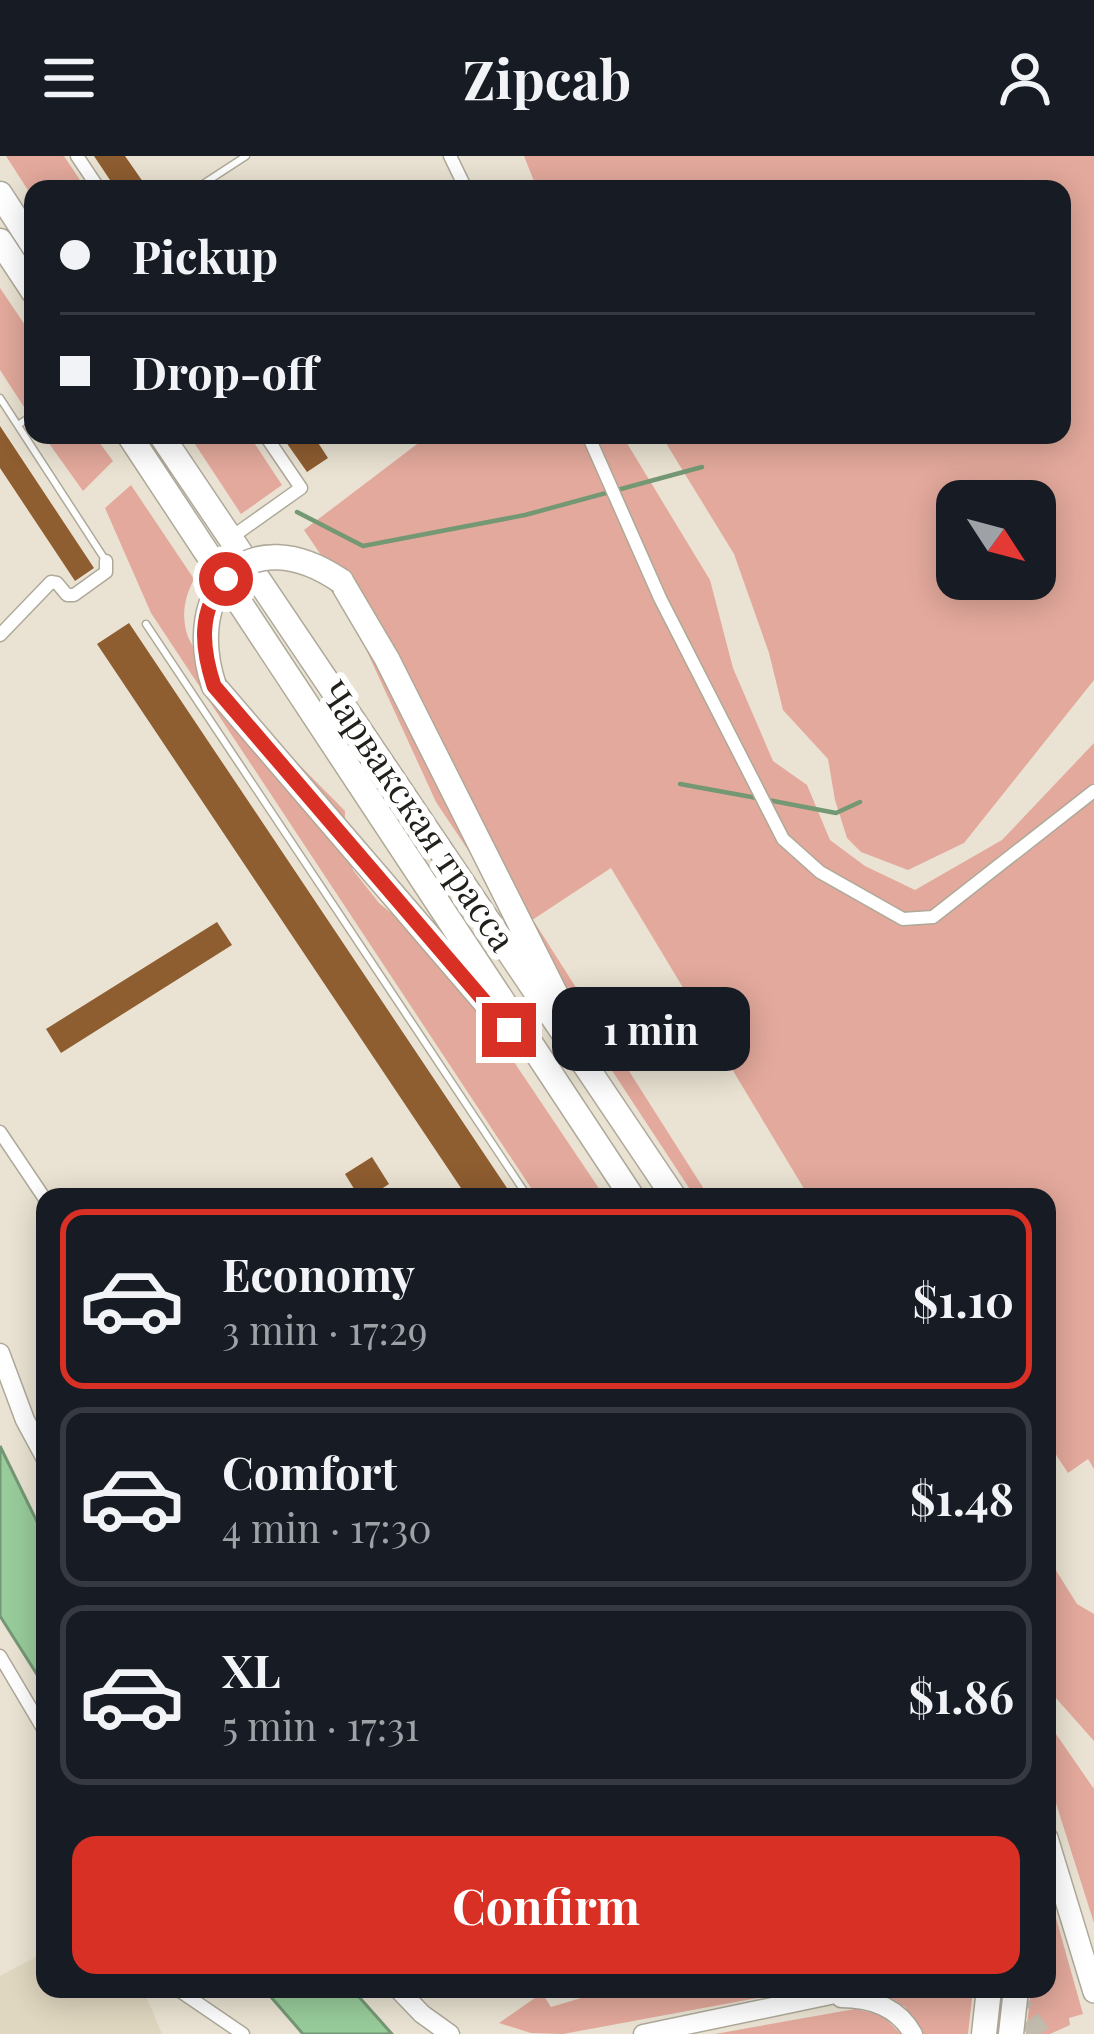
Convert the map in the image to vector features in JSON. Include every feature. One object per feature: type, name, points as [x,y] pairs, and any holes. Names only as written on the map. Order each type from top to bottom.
[{"type":"highway","points":[[0,194],[24,230]]},
{"type":"highway","points":[[0,241],[24,277]]},
{"type":"highway","name":"Чарвакская трасса","points":[[135,444],[626,1188]]},
{"type":"highway","name":"Чарвакская трасса","points":[[167,444],[668,1188]]},
{"type":"highway","points":[[568,1098],[214,686],[204,655],[203,631],[214,595],[234,572],[251,561],[280,556],[316,564],[341,581],[387,659],[598,1078]]},
{"type":"highway","points":[[984,2034],[988,1998]]},
{"type":"highway","points":[[1011,2034],[1015,1998]]},
{"type":"main road","points":[[0,1353],[36,1440]]},
{"type":"main road","points":[[1056,1867],[1094,1992]]},
{"type":"main road","points":[[408,1998],[448,2033]]},
{"type":"main road","points":[[643,2034],[808,1998]]},
{"type":"main road","points":[[853,1998],[896,2013],[913,2034]]},
{"type":"street","points":[[230,539],[301,488],[271,444]]},
{"type":"street","points":[[592,444],[660,598],[775,824],[794,851],[820,872],[903,919],[934,917],[1094,791]]},
{"type":"street","points":[[0,634],[51,582],[74,595],[106,572],[106,561]]},
{"type":"street","points":[[0,1132],[38,1188]]},
{"type":"street","points":[[0,1655],[36,1717]]},
{"type":"street","points":[[190,1998],[243,2034]]},
{"type":"lane","points":[[209,180],[246,156]]},
{"type":"lane","points":[[0,398],[24,434]]},
{"type":"lane","points":[[18,425],[24,421]]},
{"type":"lane","points":[[30,444],[106,561]]},
{"type":"lane","points":[[146,624],[522,1188]]},
{"type":"shaded area","points":[[6,156],[64,156],[80,180],[24,180],[24,184]]},
{"type":"shaded area","points":[[524,156],[1094,156],[1094,680],[964,843],[908,870],[861,852],[847,838],[828,759],[783,710],[769,653],[734,554],[667,444],[1071,444],[1071,180],[533,180]]},
{"type":"shaded area","points":[[0,288],[24,324],[24,407],[0,370]]},
{"type":"shaded area","points":[[49,444],[101,444],[113,461],[83,491]]},
{"type":"shaded area","points":[[195,444],[255,444],[282,485],[241,514]]},
{"type":"shaded area","points":[[417,444],[627,444],[710,580],[733,668],[773,761],[807,785],[830,840],[865,866],[915,890],[1002,840],[1094,743],[1094,1469],[1088,1459],[1068,1473],[1056,1455],[1056,1188],[804,1188],[611,868],[520,928],[436,802],[327,564],[304,530]]},
{"type":"shaded area","points":[[131,485],[194,579],[184,619],[196,651],[233,697],[345,811],[344,843],[353,870],[379,903],[443,956],[599,1188],[531,1188],[151,613],[105,508]]},
{"type":"shaded area","points":[[535,923],[703,1188],[689,1188],[521,932]]},
{"type":"shaded area","points":[[0,1446],[36,1520],[36,1673],[0,1616]]},
{"type":"shaded area","points":[[1056,1570],[1077,1604],[1094,1614],[1094,1741],[1056,1698]]},
{"type":"shaded area","points":[[1056,1734],[1094,1789],[1094,1923],[1056,1803]]},
{"type":"shaded area","points":[[1056,1918],[1083,2014],[1069,2018],[1070,2025],[1050,2034],[1026,2034],[1030,1998],[1056,1998]]},
{"type":"shaded area","points":[[36,1957],[36,1998],[147,1998],[162,2034],[0,2034],[0,1976]]},
{"type":"shaded area","points":[[272,1998],[360,1998],[392,2034],[303,2034]]},
{"type":"shaded area","points":[[535,1998],[545,1998],[551,2007],[581,1998],[757,1998],[563,2034],[531,2033],[499,2023]]},
{"type":"shaded area","points":[[891,1998],[972,1998],[968,2034],[922,2034],[905,2007]]},
{"type":"shaded area","points":[[855,2009],[882,2015],[901,2034],[715,2034]]},
{"type":"building","points":[[94,156],[125,156],[142,180],[110,180]]},
{"type":"building","points":[[0,426],[94,568],[75,581],[0,468]]},
{"type":"building","points":[[287,444],[319,444],[328,458],[307,472]]},
{"type":"building","points":[[129,623],[507,1188],[461,1188],[97,644]]},
{"type":"building","points":[[217,922],[232,945],[61,1053],[46,1029]]},
{"type":"building","points":[[372,1157],[389,1184],[354,1188],[345,1174]]},
{"type":"waterway","points":[[297,512],[363,546],[525,515],[702,467]]},
{"type":"waterway","points":[[680,784],[757,798]]},
{"type":"waterway","points":[[768,800],[836,813],[860,802]]},
{"type":"tunnel","points":[[1015,1998],[1040,2034]]},
{"type":"route","points":[[226,579],[214,595],[203,631],[204,655],[214,686],[509,1030]]}]
